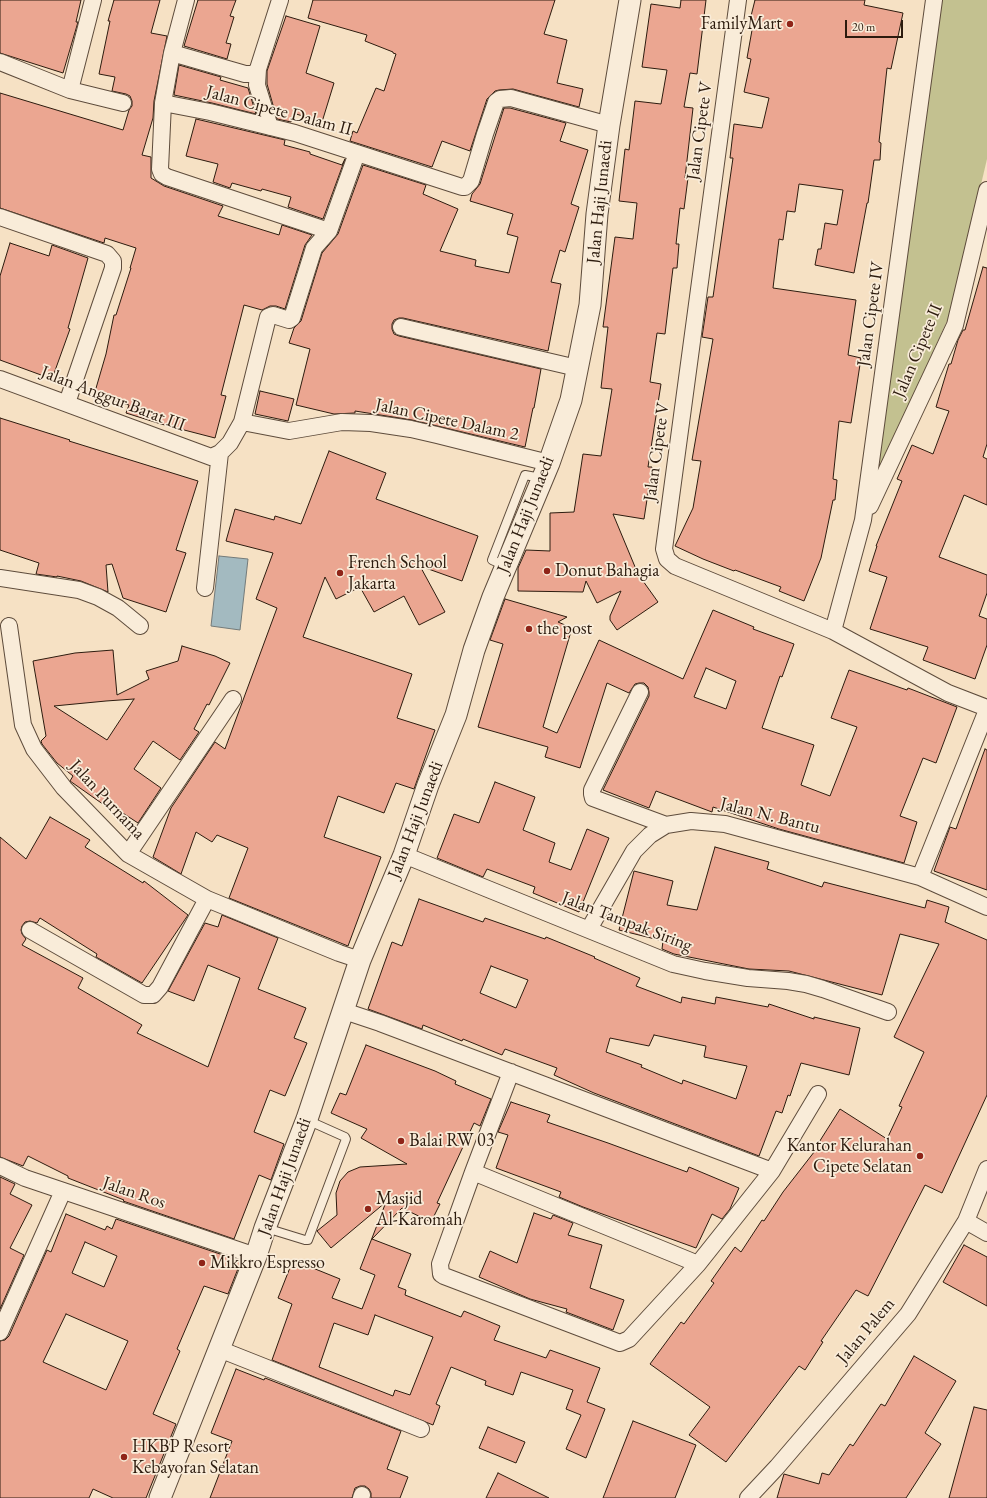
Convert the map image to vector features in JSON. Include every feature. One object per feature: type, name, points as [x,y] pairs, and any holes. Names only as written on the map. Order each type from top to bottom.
[{"type":"street","points":[[70,90],[93,0]]},
{"type":"street","points":[[186,0],[172,53],[164,103],[160,170],[162,174],[167,177],[329,231]]},
{"type":"street","points":[[270,127],[258,85],[258,69],[280,0]]},
{"type":"street","name":"Jalan Haji Junaedi","points":[[160,1498],[256,1256],[344,1011],[360,960],[404,856],[428,785],[456,716],[474,650],[505,566],[545,471],[571,400],[590,305],[597,214],[609,125],[630,0]]},
{"type":"street","name":"Jalan Cipete V","points":[[738,0],[664,549],[667,559],[675,566],[833,631],[948,693],[987,709]]},
{"type":"street","name":"Jalan Cipete IV","points":[[833,631],[863,520],[934,0]]},
{"type":"street","points":[[172,53],[245,74],[254,74],[258,69]]},
{"type":"street","points":[[0,62],[70,90],[123,103]]},
{"type":"street","points":[[358,153],[465,187],[471,181],[484,134],[496,102],[500,99],[511,98],[609,125]]},
{"type":"street","name":"Jalan Cipete Dalam II","points":[[164,103],[210,112],[270,127],[322,141],[358,153],[329,231],[314,248],[292,318],[289,320],[273,315],[268,317],[242,422]]},
{"type":"street","name":"Jalan Cipete II","points":[[863,520],[955,325],[987,190]]},
{"type":"street","points":[[0,217],[107,254],[113,260],[113,268],[67,403]]},
{"type":"street","points":[[402,327],[577,368]]},
{"type":"street","name":"Jalan Anggur Barat III","points":[[0,379],[216,455]]},
{"type":"street","points":[[205,588],[216,455],[230,443],[242,422]]},
{"type":"street","name":"Jalan Cipete Dalam 2","points":[[242,422],[289,431],[342,422],[378,424],[437,435],[545,471]]},
{"type":"street","points":[[0,578],[79,590],[98,597],[118,608],[140,626]]},
{"type":"street","name":"Jalan Purnama","points":[[9,626],[24,726],[34,749],[64,788],[128,854],[207,899],[339,953],[360,960]]},
{"type":"street","points":[[640,692],[592,790],[592,794],[593,798],[666,826]]},
{"type":"street","points":[[128,854],[233,700]]},
{"type":"street","points":[[987,709],[920,877],[987,907]]},
{"type":"street","name":"Jalan N. Bantu","points":[[589,929],[634,851],[650,835],[666,826],[691,821],[726,824],[920,877]]},
{"type":"street","name":"Jalan Tampak Siring","points":[[404,856],[673,964],[748,978],[806,984],[888,1012]]},
{"type":"street","points":[[30,930],[144,994],[153,995],[160,987],[207,899]]},
{"type":"street","points":[[344,1011],[380,1023],[772,1171]]},
{"type":"street","points":[[511,1072],[440,1264],[440,1271],[444,1276],[620,1343],[629,1339],[698,1264],[772,1171],[818,1094]]},
{"type":"street","name":"Jalan Ros","points":[[0,1166],[25,1178],[256,1256]]},
{"type":"street","name":"Jalan Palem","points":[[748,1498],[777,1467],[908,1314],[966,1221],[987,1169]]},
{"type":"street","points":[[473,1172],[698,1264]]},
{"type":"street","points":[[0,1332],[62,1190]]},
{"type":"street","points":[[966,1221],[987,1233]]},
{"type":"street","points":[[219,1349],[421,1429]]},
{"type":"lane","points":[[265,1228],[308,1240],[317,1218],[346,1138],[306,1119]]},
{"type":"shaded area","points":[[936,0],[987,0],[987,159],[951,312],[876,478]]},
{"type":"water","points":[[219,556],[248,559],[240,630],[211,626]]},
{"type":"building","points":[[0,0],[81,0],[76,22],[78,22],[63,73],[0,53]]},
{"type":"building","points":[[114,0],[160,0],[151,33],[167,36],[154,101],[153,118],[142,155],[151,157],[151,178],[164,186],[223,206],[218,216],[279,235],[282,225],[312,235],[305,245],[285,309],[270,306],[262,310],[244,305],[221,395],[226,396],[215,438],[126,413],[129,405],[94,395],[106,354],[114,315],[116,315],[136,248],[105,238],[104,243],[0,208],[0,93],[123,130],[129,110],[132,106],[130,96],[112,91],[115,77],[99,74],[110,21],[108,21]]},
{"type":"building","points":[[198,0],[236,0],[230,16],[234,17],[226,43],[231,44],[227,59],[184,46]]},
{"type":"building","points":[[313,0],[555,0],[544,34],[567,40],[557,83],[583,89],[579,107],[513,89],[495,91],[487,99],[470,151],[442,141],[432,167],[350,141],[353,131],[357,133],[376,88],[384,91],[396,54],[365,41],[367,35],[308,18]]},
{"type":"building","points":[[681,0],[706,0],[697,74],[690,73],[684,107],[693,108],[685,178],[688,178],[684,209],[680,208],[676,244],[679,244],[677,268],[673,268],[665,334],[657,333],[650,382],[661,384],[648,467],[652,467],[644,519],[613,514],[638,574],[658,602],[617,630],[610,620],[610,616],[621,591],[597,603],[586,581],[583,592],[518,591],[518,568],[526,550],[550,551],[550,513],[574,512],[583,454],[601,456],[612,389],[601,388],[608,327],[603,327],[615,237],[633,239],[637,203],[619,201],[625,149],[629,150],[635,101],[661,104],[667,70],[642,67],[651,4],[680,8]]},
{"type":"building","points":[[755,0],[865,0],[864,5],[903,13],[891,69],[887,68],[879,142],[881,143],[880,160],[874,160],[868,203],[854,273],[815,265],[818,249],[821,249],[825,223],[837,225],[843,190],[799,184],[795,212],[787,211],[783,240],[779,239],[773,288],[856,300],[848,355],[861,358],[851,423],[839,421],[833,479],[837,480],[835,500],[833,500],[821,558],[804,601],[779,591],[781,587],[735,570],[734,571],[675,546],[693,508],[701,461],[692,460],[713,339],[702,337],[708,297],[713,297],[733,158],[730,158],[734,124],[762,128],[769,98],[744,92],[751,59],[747,58],[754,19],[751,16]]},
{"type":"building","points":[[286,16],[320,26],[306,73],[334,83],[322,122],[293,113],[291,122],[277,119],[267,84],[267,71]]},
{"type":"building","points":[[179,65],[221,77],[220,80],[248,88],[256,114],[174,95]]},
{"type":"building","points":[[504,108],[510,108],[566,123],[560,141],[588,150],[571,204],[579,207],[565,252],[560,250],[551,282],[561,284],[548,351],[403,318],[394,320],[392,329],[394,334],[399,336],[541,369],[525,447],[412,420],[355,411],[355,413],[334,414],[296,405],[310,349],[289,343],[294,328],[301,321],[322,253],[338,234],[363,165],[426,185],[423,194],[458,209],[440,251],[476,260],[475,266],[509,273],[518,237],[507,234],[513,214],[470,201],[472,194],[480,184]]},
{"type":"building","points":[[196,119],[285,140],[284,145],[310,152],[310,154],[342,165],[345,159],[323,219],[288,207],[291,197],[232,183],[230,188],[213,182],[218,164],[186,156]]},
{"type":"building","points":[[10,243],[49,256],[52,245],[88,258],[68,328],[70,329],[52,379],[0,360],[0,276]]},
{"type":"building","points":[[983,267],[987,268],[987,444],[983,457],[987,459],[987,505],[964,495],[939,557],[987,575],[987,593],[979,616],[987,619],[987,645],[975,679],[923,660],[928,647],[870,629],[887,577],[869,571],[876,546],[902,481],[897,479],[912,445],[933,454],[949,411],[936,407],[958,340],[963,330],[965,330]]},
{"type":"building","points":[[260,391],[294,399],[288,421],[255,414]]},
{"type":"building","points":[[0,418],[198,481],[176,550],[186,553],[166,612],[123,598],[112,564],[106,565],[108,592],[81,581],[57,576],[36,574],[39,563],[0,550]]},
{"type":"building","points":[[329,451],[386,473],[376,499],[478,536],[462,581],[420,566],[445,612],[419,625],[404,596],[374,612],[360,587],[336,599],[325,577],[303,637],[412,674],[397,718],[435,730],[414,789],[396,783],[384,813],[338,796],[324,837],[381,857],[348,946],[229,898],[248,848],[217,835],[212,842],[196,832],[181,874],[153,857],[171,808],[215,742],[225,749],[277,608],[256,599],[273,553],[226,541],[235,509],[274,520],[275,516],[301,524]]},
{"type":"building","points":[[505,599],[567,617],[558,622],[572,628],[543,727],[557,733],[599,640],[683,679],[713,610],[754,627],[753,629],[794,644],[782,677],[780,676],[762,728],[814,745],[801,785],[830,796],[857,727],[831,718],[849,670],[907,690],[908,688],[957,707],[936,763],[923,758],[900,816],[917,822],[904,863],[779,829],[713,807],[712,812],[656,791],[649,808],[603,790],[649,696],[648,687],[644,683],[635,684],[629,693],[607,683],[580,768],[545,757],[548,747],[478,727],[503,644],[490,640]],"holes":[[[706,668],[736,681],[726,709],[694,697]]]},
{"type":"building","points":[[182,646],[215,656],[230,663],[209,705],[207,704],[194,729],[199,732],[180,760],[153,741],[134,769],[161,788],[138,823],[109,804],[107,807],[70,781],[73,776],[57,763],[42,744],[41,741],[46,736],[33,661],[75,653],[113,650],[117,695],[149,679],[146,671],[178,661]],"holes":[[[134,699],[107,740],[54,706]]]},
{"type":"building","points":[[985,749],[987,750],[987,890],[934,871],[950,827],[956,829]]},
{"type":"building","points":[[495,782],[535,797],[523,830],[555,843],[549,862],[571,870],[587,829],[609,838],[579,912],[533,893],[535,887],[487,869],[483,877],[437,858],[454,814],[479,823]]},
{"type":"building","points":[[50,817],[90,840],[85,847],[143,883],[144,881],[188,915],[142,983],[96,957],[97,954],[40,918],[37,923],[30,921],[25,922],[22,926],[22,934],[26,939],[22,945],[83,978],[78,988],[142,1025],[137,1033],[208,1067],[240,978],[208,965],[194,1001],[168,991],[205,923],[218,927],[222,915],[278,938],[258,989],[306,1008],[294,1038],[307,1043],[285,1096],[270,1090],[254,1132],[284,1144],[271,1180],[259,1175],[234,1239],[123,1201],[124,1200],[68,1178],[68,1176],[28,1156],[23,1166],[0,1157],[0,837],[26,859]]},
{"type":"building","points":[[715,847],[769,862],[767,869],[822,887],[824,882],[925,908],[927,900],[949,907],[945,922],[987,940],[987,1095],[942,1193],[925,1185],[868,1296],[856,1290],[821,1341],[823,1342],[805,1370],[799,1366],[726,1462],[689,1435],[710,1407],[650,1364],[681,1322],[684,1324],[714,1283],[711,1281],[735,1247],[741,1252],[762,1220],[764,1221],[783,1192],[818,1147],[816,1147],[840,1109],[887,1139],[902,1107],[899,1106],[924,1052],[894,1037],[939,944],[900,934],[882,995],[789,971],[749,969],[674,954],[662,949],[663,941],[619,930],[634,871],[673,881],[667,905],[697,910]]},
{"type":"building","points":[[419,899],[483,922],[485,918],[545,939],[546,937],[595,957],[594,958],[640,978],[636,986],[681,1003],[682,997],[715,1004],[716,997],[768,1007],[769,1004],[814,1019],[814,1017],[860,1028],[849,1075],[801,1063],[790,1096],[788,1095],[782,1113],[776,1111],[759,1156],[594,1093],[554,1075],[557,1068],[505,1049],[502,1055],[423,1025],[422,1029],[368,1009],[392,942],[402,946]],"holes":[[[491,966],[528,980],[516,1008],[480,993]],[[654,1035],[706,1046],[704,1057],[747,1066],[736,1099],[683,1080],[682,1084],[641,1067],[642,1065],[606,1052],[610,1038],[649,1046]]]},
{"type":"building","points":[[366,1045],[435,1071],[456,1081],[455,1084],[491,1099],[480,1126],[474,1123],[437,1203],[440,1204],[431,1222],[402,1208],[372,1239],[411,1254],[398,1287],[406,1290],[405,1295],[461,1317],[464,1311],[500,1326],[494,1340],[546,1358],[550,1350],[600,1368],[587,1402],[605,1409],[586,1458],[566,1449],[581,1415],[566,1409],[573,1390],[521,1372],[513,1395],[485,1385],[486,1381],[451,1367],[436,1404],[440,1406],[433,1425],[272,1360],[292,1304],[278,1298],[293,1260],[340,1279],[332,1298],[362,1309],[375,1275],[360,1269],[386,1202],[331,1248],[317,1231],[337,1215],[336,1193],[340,1181],[348,1172],[360,1167],[407,1164],[361,1138],[367,1129],[331,1113],[340,1093],[346,1095]],"holes":[[[375,1315],[433,1337],[410,1395],[395,1390],[393,1396],[319,1367],[334,1323],[368,1335]]]},
{"type":"building","points":[[511,1102],[550,1115],[547,1122],[687,1172],[689,1167],[739,1188],[730,1209],[722,1219],[712,1214],[696,1248],[583,1207],[559,1197],[561,1192],[496,1168],[508,1135],[498,1132]]},
{"type":"building","points":[[0,1177],[15,1184],[10,1194],[32,1205],[10,1248],[24,1255],[0,1309]]},
{"type":"building","points":[[534,1213],[551,1219],[553,1215],[573,1223],[568,1235],[602,1245],[590,1288],[624,1300],[613,1330],[566,1312],[567,1309],[530,1299],[479,1277],[490,1251],[517,1263]]},
{"type":"building","points":[[66,1214],[105,1230],[107,1226],[112,1229],[116,1219],[241,1261],[228,1294],[204,1286],[177,1349],[180,1351],[153,1414],[176,1424],[146,1498],[113,1498],[93,1489],[89,1498],[0,1498],[0,1341],[5,1340],[9,1336],[47,1250],[51,1252]],"holes":[[[85,1242],[117,1256],[104,1287],[72,1273]],[[66,1314],[128,1341],[106,1390],[43,1362]]]},
{"type":"building","points":[[964,1245],[987,1257],[987,1306],[943,1282]]},
{"type":"building","points":[[914,1356],[956,1381],[925,1433],[941,1444],[906,1498],[777,1498],[784,1474],[819,1484],[822,1473],[829,1475],[850,1444],[853,1446],[881,1404],[885,1406]]},
{"type":"building","points":[[236,1369],[264,1380],[265,1378],[401,1431],[387,1469],[408,1477],[400,1498],[371,1498],[369,1489],[365,1486],[360,1486],[355,1488],[352,1498],[210,1498],[232,1441],[211,1433]]},
{"type":"building","points":[[974,1407],[987,1410],[987,1498],[949,1498]]},
{"type":"building","points":[[633,1421],[696,1445],[675,1498],[603,1498]]},
{"type":"building","points":[[488,1427],[525,1442],[516,1463],[479,1448]]},
{"type":"building","points":[[498,1473],[549,1498],[486,1498]]},
{"type":"place","name":"FamilyMart","points":[[790,24]]},
{"type":"place","name":"Donut Bahagia","points":[[547,571]]},
{"type":"place","name":"French School Jakarta","points":[[340,573]]},
{"type":"place","name":"the post","points":[[529,629]]},
{"type":"place","name":"Balai RW 03","points":[[401,1141]]},
{"type":"place","name":"Kantor Kelurahan Cipete Selatan","points":[[920,1156]]},
{"type":"place","name":"Masjid Al-Karomah","points":[[368,1209]]},
{"type":"place","name":"Mikkro Espresso","points":[[202,1263]]},
{"type":"place","name":"HKBP Resort Kebayoran Selatan","points":[[124,1457]]}]
